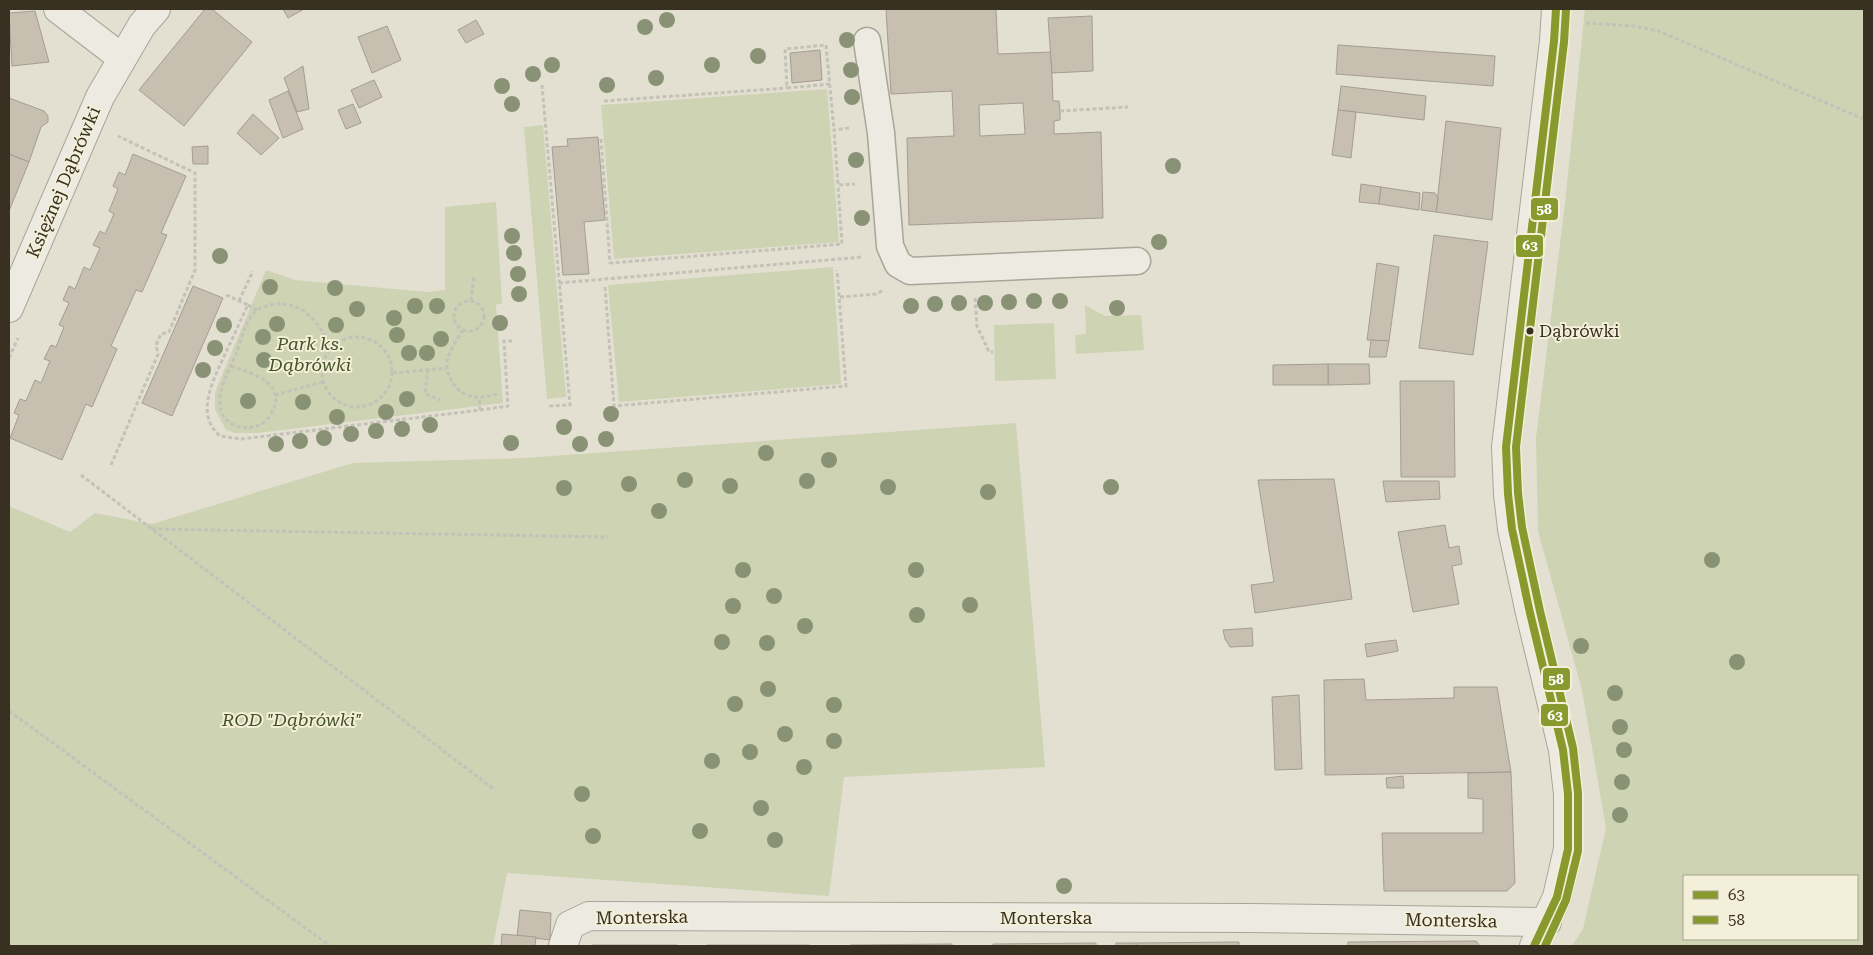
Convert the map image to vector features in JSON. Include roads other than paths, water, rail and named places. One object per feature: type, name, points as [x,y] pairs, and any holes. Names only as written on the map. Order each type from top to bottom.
[{"type":"street","points":[[58,9],[122,58]]},
{"type":"street","name":"Księżnej Dąbrówki","points":[[9,308],[100,97],[142,25],[156,9]]},
{"type":"street","points":[[1534,946],[1558,897],[1568,849],[1568,794],[1562,750],[1512,529],[1506,447],[1553,51],[1567,16]]},
{"type":"street","points":[[867,41],[881,133],[890,246],[898,264],[910,271],[1137,261]]},
{"type":"street","name":"Monterska","points":[[563,946],[570,925],[589,916],[1247,918],[1547,922]]},
{"type":"place","name":"Dąbrówki","points":[[1530,331]]},
{"type":"park label","name":"Park ks. Dąbrówki","points":[[310,353]]},
{"type":"park label","name":"ROD \"Dąbrówki\"","points":[[292,719]]}]
